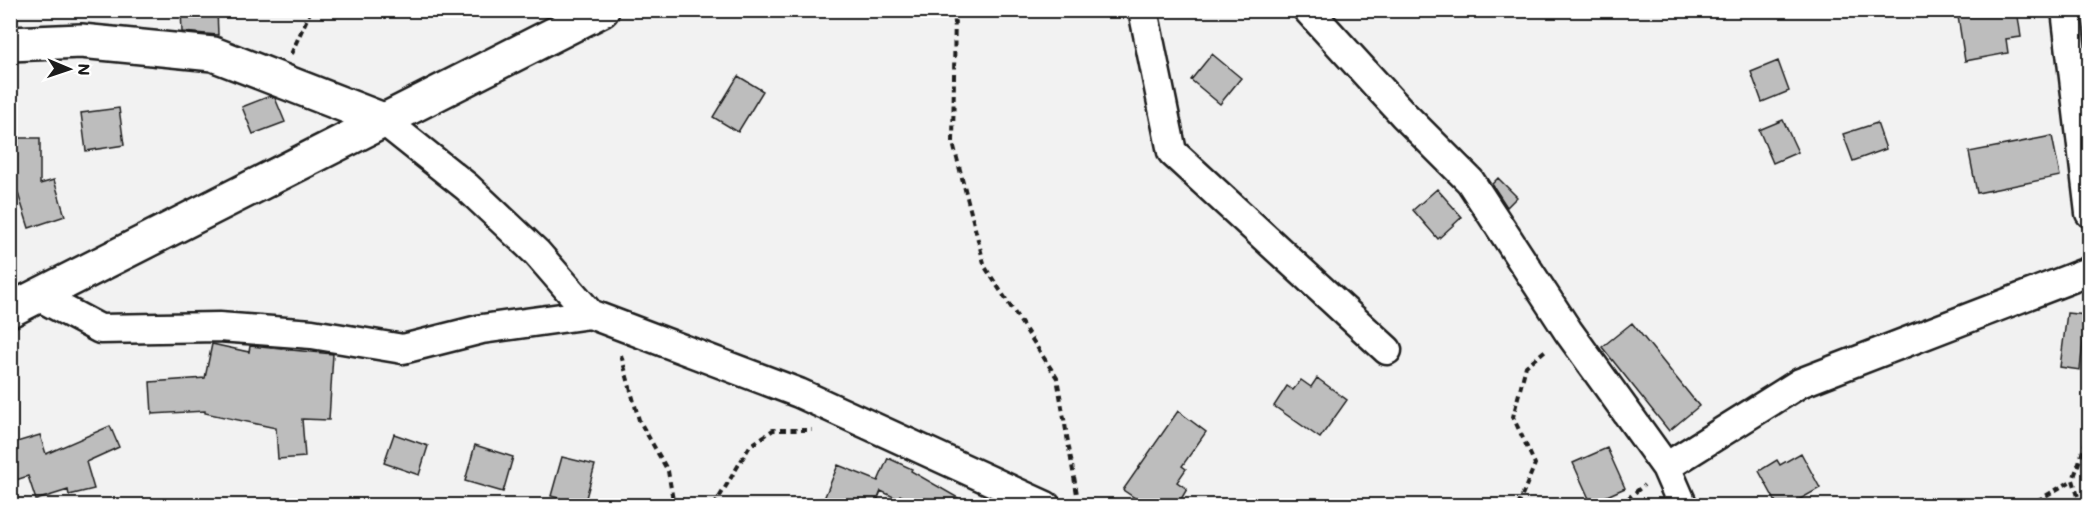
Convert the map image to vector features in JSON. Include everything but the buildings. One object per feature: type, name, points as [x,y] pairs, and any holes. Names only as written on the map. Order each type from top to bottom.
[{"type":"main road","points":[[24,303],[602,10]]},
{"type":"main road","points":[[10,44],[81,41],[213,54],[383,120]]},
{"type":"street","points":[[1143,10],[1172,152],[1387,350]]},
{"type":"street","points":[[1308,10],[1404,115],[1470,181],[1568,331],[1666,467],[1683,506]]},
{"type":"street","points":[[2066,10],[2090,213]]},
{"type":"street","points":[[383,120],[467,187],[537,253],[600,318],[799,393],[1046,506]]},
{"type":"street","points":[[1666,467],[1800,383],[2090,271]]},
{"type":"street","points":[[24,303],[100,329],[219,327],[312,334],[403,349],[483,329],[600,318]]},
{"type":"path","points":[[279,80],[311,10]]},
{"type":"path","points":[[955,10],[953,142],[985,267],[1056,378],[1080,506]]},
{"type":"path","points":[[600,318],[639,420],[668,471],[674,506]]},
{"type":"path","points":[[1518,506],[1535,464],[1513,417],[1526,366],[1568,331]]},
{"type":"path","points":[[714,506],[750,446],[773,430],[817,429],[840,412]]},
{"type":"path","points":[[2081,506],[2073,480],[2090,430]]},
{"type":"path","points":[[2028,506],[2073,480]]}]
